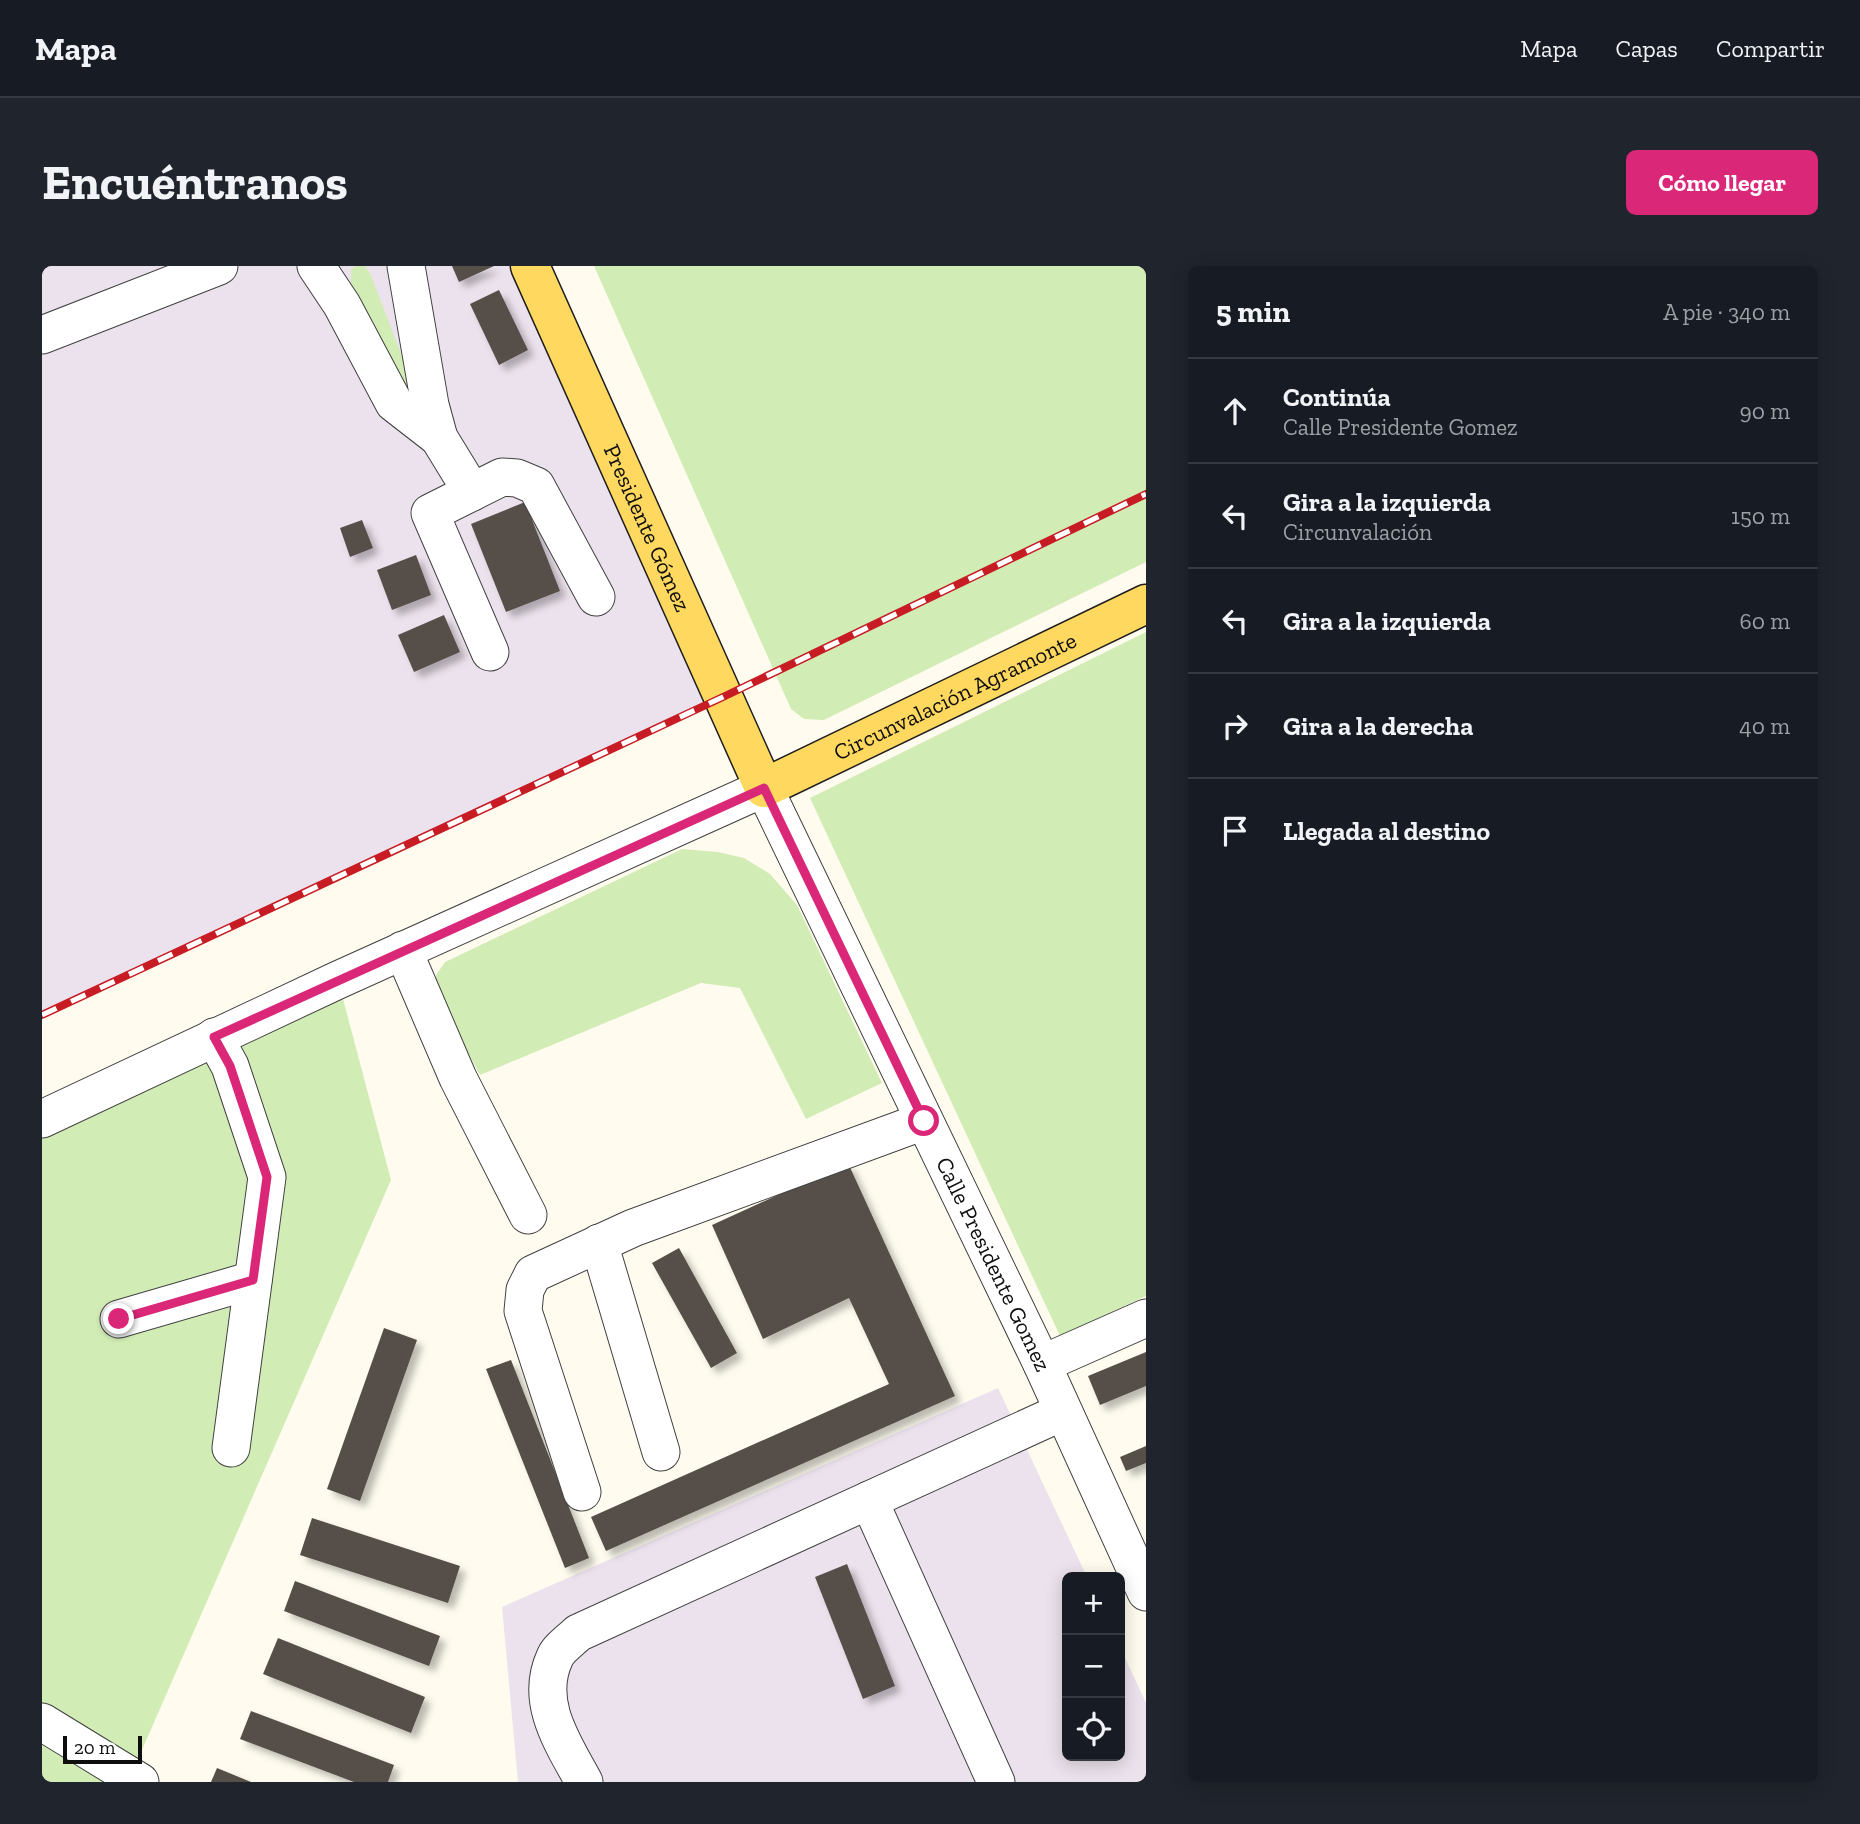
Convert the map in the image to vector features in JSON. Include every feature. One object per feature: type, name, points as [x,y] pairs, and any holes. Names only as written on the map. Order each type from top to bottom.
[{"type":"main road","name":"Presidente Gómez","points":[[530,266],[764,788]]},
{"type":"main road","name":"Circunvalación Agramonte","points":[[764,788],[1146,604]]},
{"type":"street","points":[[42,335],[219,266]]},
{"type":"street","points":[[316,266],[342,305],[394,403],[439,438]]},
{"type":"street","points":[[406,266],[430,405],[439,438],[472,492]]},
{"type":"street","points":[[490,652],[430,513],[502,477],[517,478],[536,486],[596,597]]},
{"type":"street","points":[[42,1119],[403,950],[764,788]]},
{"type":"street","name":"Calle Presidente Gomez","points":[[764,788],[1042,1364],[1146,1592]]},
{"type":"street","points":[[403,950],[458,1078],[528,1215]]},
{"type":"street","points":[[214,1037],[230,1066],[267,1177],[230,1448]]},
{"type":"street","points":[[582,1492],[523,1311],[525,1290],[533,1274],[633,1228],[924,1121]]},
{"type":"street","points":[[599,1243],[661,1452]]},
{"type":"street","points":[[119,1319],[253,1280]]},
{"type":"street","points":[[1042,1364],[1146,1318]]},
{"type":"street","points":[[584,1782],[551,1719],[547,1690],[555,1655],[578,1633],[1062,1412]]},
{"type":"street","points":[[869,1500],[996,1782]]},
{"type":"street","points":[[42,1722],[140,1782]]},
{"type":"shaded area","points":[[42,266],[530,266],[723,697],[42,1015]]},
{"type":"shaded area","points":[[998,1388],[1085,1572],[1062,1572],[1062,1761],[1125,1761],[1125,1658],[1146,1703],[1146,1782],[518,1782],[502,1607]]},
{"type":"green space","points":[[365,266],[370,273],[415,390],[415,406],[351,286],[351,269]]},
{"type":"green space","points":[[594,266],[1146,266],[1146,562],[824,720],[804,719],[791,709]]},
{"type":"green space","points":[[1146,632],[1146,1296],[1060,1336],[810,798]]},
{"type":"green space","points":[[682,849],[718,852],[744,858],[770,874],[797,905],[882,1083],[806,1119],[740,988],[701,983],[480,1075],[435,991],[436,975],[445,962]]},
{"type":"green space","points":[[338,980],[391,1180],[128,1782],[42,1782],[42,1120]]},
{"type":"building","points":[[452,266],[494,266],[459,282]]},
{"type":"building","points":[[499,290],[528,350],[499,365],[470,304]]},
{"type":"building","points":[[525,502],[560,591],[506,612],[471,524]]},
{"type":"building","points":[[362,520],[373,548],[350,557],[340,528]]},
{"type":"building","points":[[416,555],[431,595],[392,610],[377,570]]},
{"type":"building","points":[[444,615],[460,652],[414,672],[398,635]]},
{"type":"building","points":[[848,1163],[955,1396],[606,1551],[591,1517],[889,1384],[849,1298],[763,1339],[712,1225]]},
{"type":"building","points":[[679,1248],[737,1353],[711,1368],[652,1263]]},
{"type":"building","points":[[384,1328],[417,1340],[360,1501],[327,1489]]},
{"type":"building","points":[[1146,1352],[1146,1386],[1100,1405],[1088,1376]]},
{"type":"building","points":[[511,1360],[589,1558],[565,1568],[486,1369]]},
{"type":"building","points":[[1146,1446],[1146,1463],[1126,1471],[1120,1457]]},
{"type":"building","points":[[312,1518],[460,1566],[448,1603],[300,1555]]},
{"type":"building","points":[[847,1564],[895,1686],[863,1699],[815,1577]]},
{"type":"building","points":[[295,1581],[440,1636],[429,1666],[284,1611]]},
{"type":"building","points":[[278,1638],[425,1697],[411,1733],[263,1674]]},
{"type":"building","points":[[251,1711],[394,1765],[388,1782],[354,1782],[240,1739]]},
{"type":"building","points":[[217,1768],[251,1782],[211,1782]]},
{"type":"railway","points":[[42,1015],[723,697],[1146,494]]},
{"type":"route","points":[[119,1319],[253,1280],[267,1177],[230,1066],[214,1037],[764,788],[924,1121]]}]
